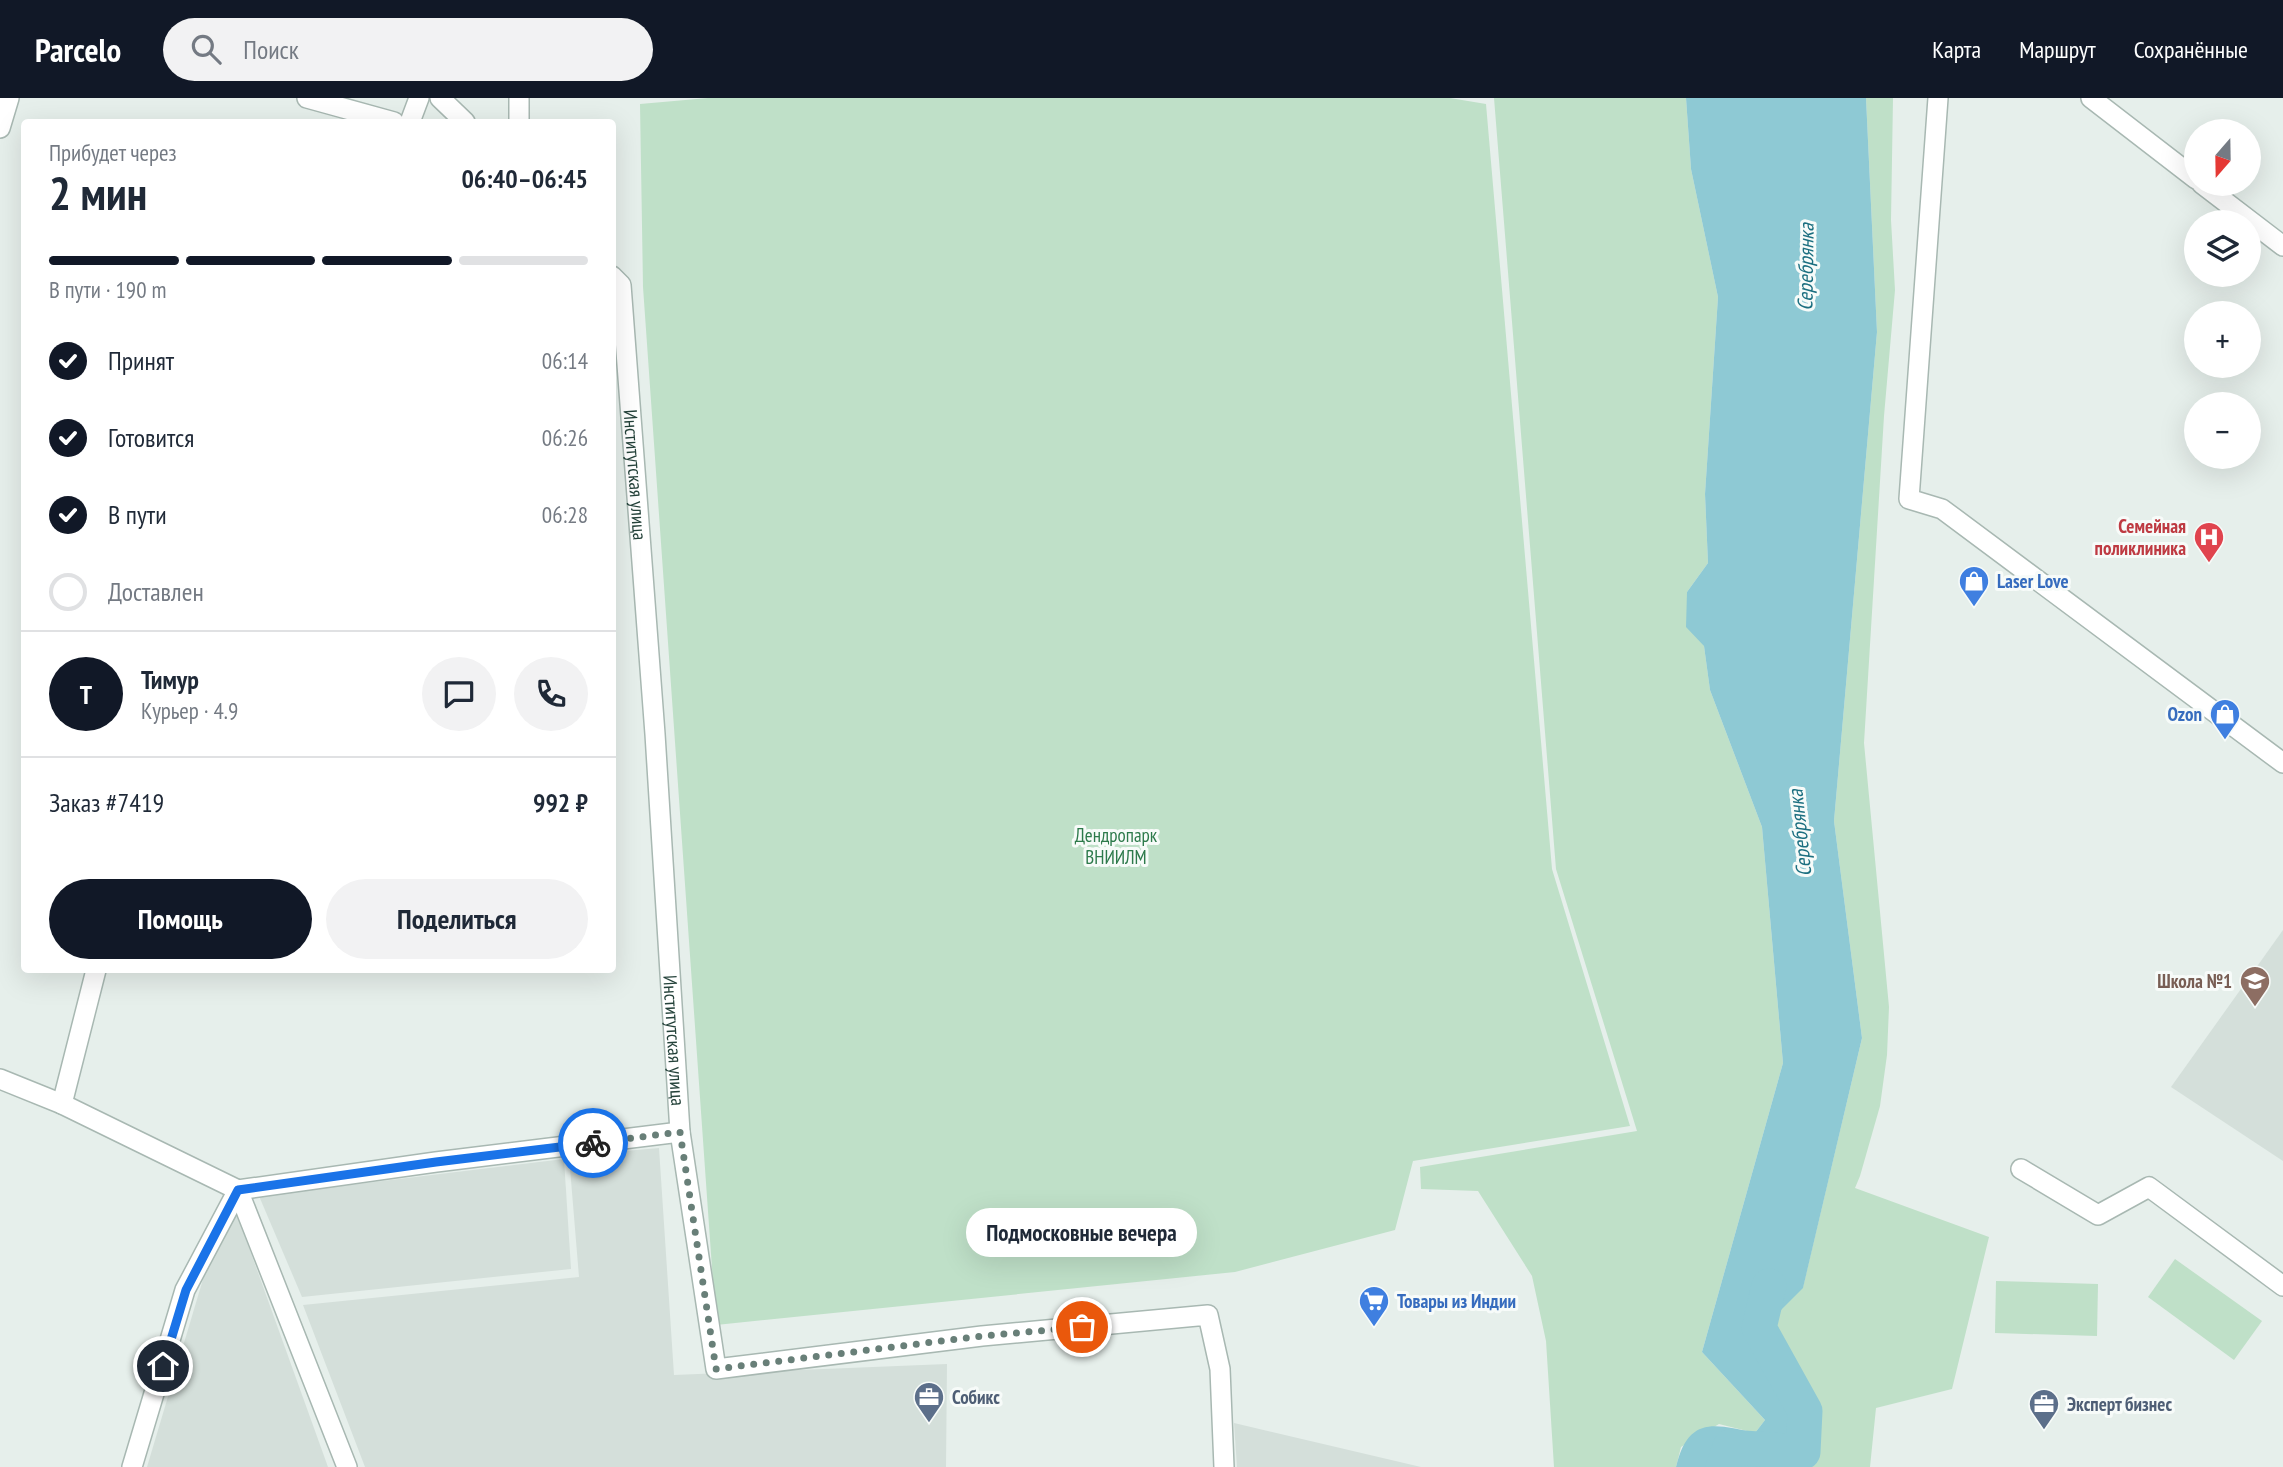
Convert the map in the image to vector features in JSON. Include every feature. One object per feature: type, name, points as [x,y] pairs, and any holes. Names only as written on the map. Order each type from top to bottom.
[{"type":"street","points":[[0,128],[9,98]]},
{"type":"street","points":[[307,98],[383,119]]},
{"type":"street","points":[[411,119],[419,98]]},
{"type":"street","points":[[440,98],[462,119]]},
{"type":"street","points":[[519,98],[519,119]]},
{"type":"street","points":[[1938,98],[1909,499],[1942,509],[2283,763]]},
{"type":"street","points":[[2091,98],[2184,170]]},
{"type":"street","points":[[2218,196],[2283,246]]},
{"type":"street","name":"Институтская улица","points":[[616,280],[621,285],[655,734],[680,1132],[716,1369],[982,1336],[1208,1315],[1220,1369],[1224,1467]]},
{"type":"street","points":[[62,1104],[95,973]]},
{"type":"street","points":[[0,1079],[62,1104],[238,1190],[680,1132]]},
{"type":"street","points":[[2021,1169],[2098,1215],[2149,1187],[2283,1286]]},
{"type":"street","points":[[132,1467],[186,1290],[238,1190]]},
{"type":"street","points":[[238,1190],[347,1467]]},
{"type":"shaded area","name":"Школа №1","points":[[2283,930],[2283,1161],[2171,1087]]},
{"type":"shaded area","points":[[659,1148],[674,1375],[947,1364],[946,1467],[365,1467],[303,1305],[579,1277],[569,1156]]},
{"type":"shaded area","points":[[564,1159],[571,1269],[302,1297],[259,1196]]},
{"type":"shaded area","points":[[229,1192],[328,1467],[147,1467]]},
{"type":"shaded area","points":[[1234,1423],[1421,1467],[1237,1467]]},
{"type":"green space","name":"Дендропарк ВНИИЛМ","points":[[708,98],[1450,98],[1486,104],[1552,869],[1630,1126],[1413,1161],[1395,1230],[1235,1272],[716,1325],[643,287],[640,104]]},
{"type":"green space","points":[[1494,98],[1686,98],[1691,169],[1718,297],[1705,494],[1708,563],[1687,592],[1704,646],[1710,690],[1762,827],[1783,1063],[1702,1352],[1765,1420],[1755,1433],[1719,1424],[1681,1447],[1676,1467],[1554,1467],[1546,1341],[1532,1276],[1478,1191],[1421,1189],[1420,1167],[1637,1131],[1556,869]]},
{"type":"green space","points":[[1866,98],[1893,98],[1891,220],[1895,290],[1884,416],[1864,743],[1889,1007],[1887,1055],[1880,1106],[1855,1188],[1989,1237],[1952,1389],[1876,1408],[1870,1467],[1801,1467],[1807,1463],[1759,1352],[1761,1330],[1803,1287],[1862,1038],[1834,821],[1877,332]]},
{"type":"green space","points":[[2175,1259],[2262,1321],[2234,1360],[2148,1297]]},
{"type":"green space","points":[[1996,1281],[2098,1284],[2097,1336],[1995,1333]]},
{"type":"water","points":[[1686,98],[1866,98],[1877,332],[1834,821],[1862,1038],[1803,1288],[1761,1330],[1759,1353],[1808,1434],[1807,1463],[1801,1467],[1740,1467],[1720,1461],[1711,1467],[1676,1467],[1681,1451],[1695,1432],[1715,1426],[1755,1433],[1765,1420],[1702,1352],[1783,1063],[1762,827],[1710,690],[1704,646],[1686,627],[1687,592],[1708,563],[1705,494],[1718,297],[1691,169]]},
{"type":"waterway","name":"Серебрянка","points":[[1723,1467],[1730,1447],[1803,1452],[1805,1411],[1759,1328],[1769,1286]]},
{"type":"way so far","points":[[593,1143],[680,1132],[716,1369],[982,1336],[1082,1327]]},
{"type":"place","name":"Семейная поликлиника","points":[[2209,564]]},
{"type":"place","name":"Laser Love","points":[[1974,608]]},
{"type":"place","name":"Ozon","points":[[2225,741]]},
{"type":"place","name":"Школа №1","points":[[2255,1008]]},
{"type":"place","name":"Подмосковные вечера","points":[[1082,1327]]},
{"type":"place","name":"Товары из Индии","points":[[1374,1328]]},
{"type":"place","name":"Собикс","points":[[929,1424]]},
{"type":"place","name":"Эксперт бизнес","points":[[2044,1431]]},
{"type":"route","points":[[163,1366],[186,1290],[238,1190],[593,1143]]}]
